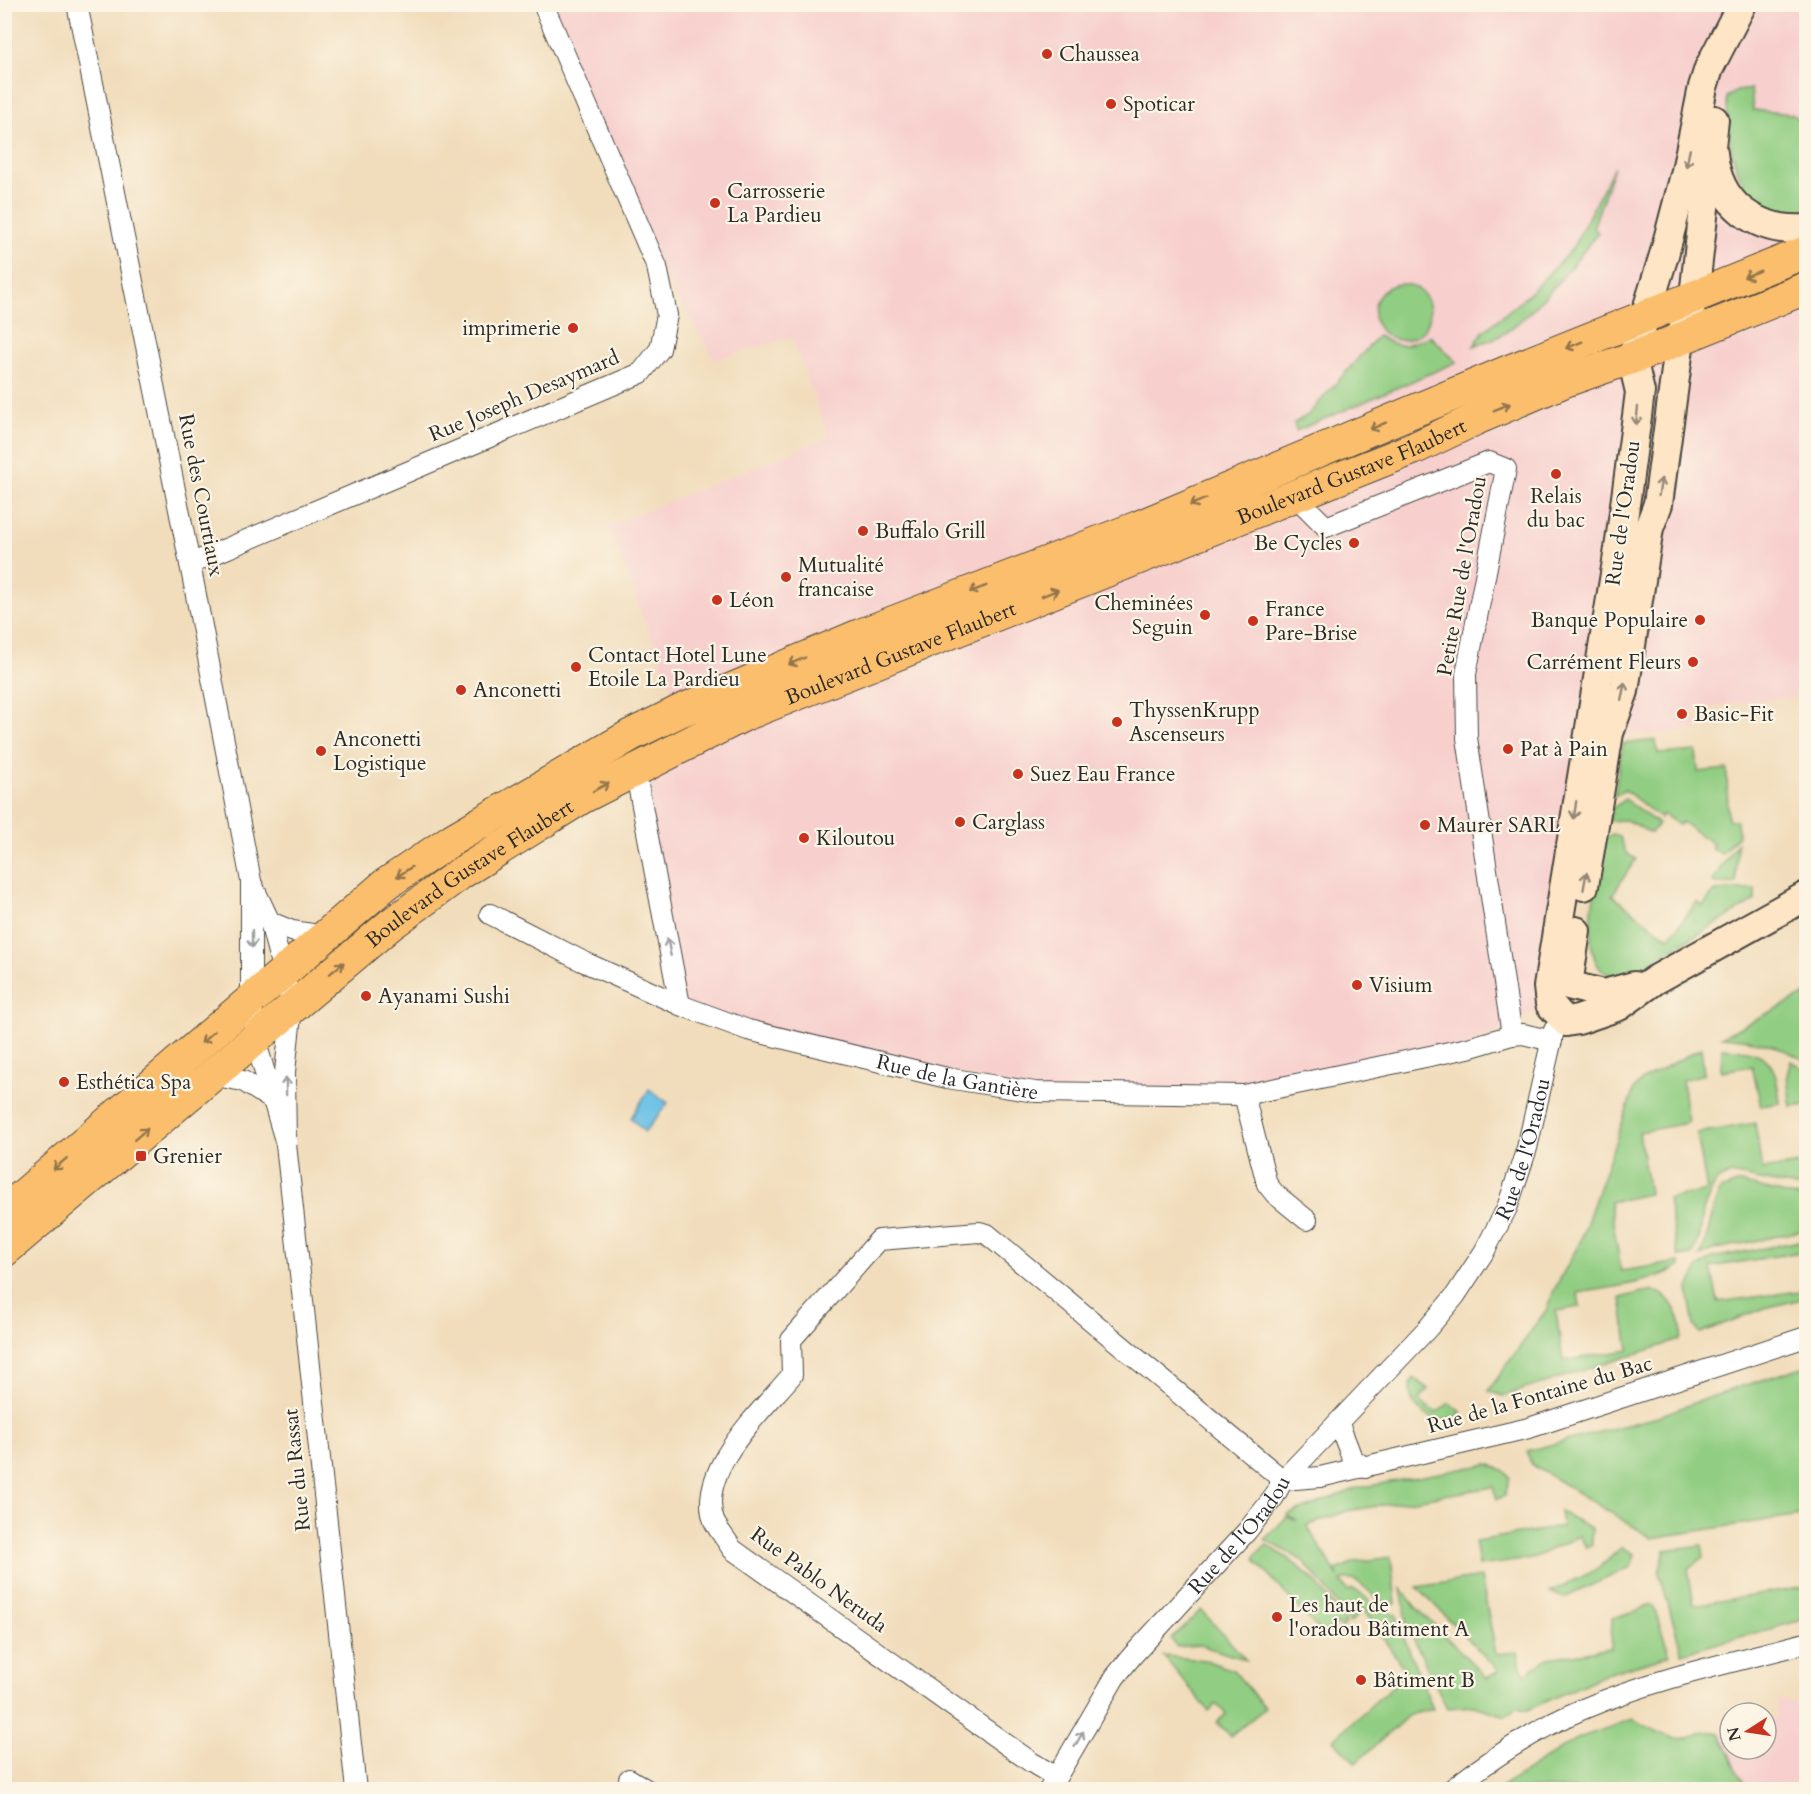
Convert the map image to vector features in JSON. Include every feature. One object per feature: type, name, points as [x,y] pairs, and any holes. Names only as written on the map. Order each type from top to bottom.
[{"type":"main road","points":[[1632,358],[1647,316],[1686,171],[1703,87],[1742,4]]},
{"type":"main road","points":[[1724,43],[1712,139],[1714,167],[1721,184],[1728,199],[1746,216],[1765,225],[1791,230],[1806,229]]},
{"type":"main road","name":"Rue de l'Oradou","points":[[1568,985],[1608,739],[1624,691],[1649,528],[1658,504],[1680,340],[1694,296],[1712,139]]},
{"type":"main road","name":"Boulevard Gustave Flaubert","points":[[4,1212],[386,884],[453,839],[631,735],[680,711],[850,639],[1138,527],[1432,403],[1806,252]]},
{"type":"main road","name":"Boulevard Gustave Flaubert","points":[[4,1251],[390,924],[460,873],[531,827],[635,769],[742,716],[1415,448],[1565,381],[1680,340],[1806,288]]},
{"type":"main road","name":"Rue de l'Oradou","points":[[1554,1027],[1548,987],[1619,549],[1640,392],[1632,358]]},
{"type":"main road","points":[[1554,1027],[1619,1006],[1653,981],[1806,896]]},
{"type":"main road","points":[[1568,985],[1604,994],[1653,981]]},
{"type":"street","name":"Rue des Courtiaux","points":[[77,4],[190,564],[251,881],[251,998],[255,1039]]},
{"type":"street","name":"Rue Joseph Desaymard","points":[[190,564],[641,373],[660,349],[667,315],[657,267],[543,4]]},
{"type":"street","name":"Petite Rue de l'Oradou","points":[[1294,495],[1326,527],[1489,462],[1506,469],[1466,674],[1465,706],[1467,738],[1512,1035]]},
{"type":"street","points":[[635,769],[680,1005]]},
{"type":"street","points":[[251,881],[270,922],[284,970]]},
{"type":"street","name":"Rue de la Gantière","points":[[490,914],[582,961],[680,1005],[748,1030],[947,1078],[1035,1092],[1244,1095],[1468,1048],[1512,1035]]},
{"type":"street","points":[[270,922],[292,931],[325,936]]},
{"type":"street","name":"Rue du Rassat","points":[[284,970],[292,1006],[285,1072],[286,1144],[356,1790]]},
{"type":"street","points":[[1512,1035],[1554,1027],[1568,985]]},
{"type":"street","name":"Rue de l'Oradou","points":[[1053,1783],[1115,1677],[1132,1656],[1247,1531],[1274,1497],[1283,1480],[1339,1424],[1455,1296],[1484,1252],[1508,1208],[1527,1148],[1554,1027]]},
{"type":"street","name":"Rue du Rassat","points":[[255,1039],[286,1144]]},
{"type":"street","points":[[210,1075],[243,1081],[271,1099]]},
{"type":"street","points":[[1244,1095],[1267,1184],[1275,1194],[1307,1220]]},
{"type":"street","name":"Rue Pablo Neruda","points":[[1053,1783],[1031,1762],[732,1549],[714,1521],[712,1492],[722,1460],[792,1375],[791,1340],[879,1240],[979,1232],[987,1234],[1283,1480]]},
{"type":"street","name":"Rue de la Fontaine du Bac","points":[[1283,1480],[1320,1478],[1529,1428],[1806,1337]]},
{"type":"street","points":[[1339,1424],[1352,1458],[1365,1468]]},
{"type":"street","points":[[1451,1790],[1487,1762],[1529,1736],[1582,1709],[1632,1690],[1806,1643]]},
{"type":"street","points":[[629,1779],[647,1790]]},
{"type":"shaded area","points":[[542,5],[1806,5],[1806,695],[1694,709],[1698,730],[1666,734],[1575,737],[1536,1010],[1468,1048],[1244,1095],[1035,1092],[680,1005],[635,769],[691,740],[608,526],[829,437],[792,337],[715,360],[659,268]]},
{"type":"shaded area","points":[[1778,1699],[1806,1706],[1806,1789],[1746,1789],[1733,1761],[1778,1761]]},
{"type":"green space","points":[[1751,89],[1753,110],[1792,114],[1806,125],[1806,214],[1783,213],[1764,205],[1750,193],[1740,177],[1730,138],[1727,97],[1737,91]]},
{"type":"green space","points":[[1614,167],[1593,228],[1598,232],[1578,258],[1540,302],[1513,327],[1498,337],[1474,346],[1483,332],[1530,293],[1572,249]]},
{"type":"green space","points":[[1396,284],[1408,284],[1418,288],[1426,296],[1430,312],[1426,328],[1418,336],[1408,340],[1396,340],[1386,336],[1378,328],[1374,318],[1374,306],[1378,296],[1386,288]]},
{"type":"green space","points":[[1378,336],[1392,343],[1404,345],[1430,336],[1457,362],[1296,431],[1294,423],[1308,415]]},
{"type":"green space","points":[[1656,740],[1658,754],[1696,751],[1698,772],[1727,769],[1728,819],[1737,821],[1738,835],[1722,854],[1711,848],[1713,844],[1682,822],[1679,825],[1663,814],[1660,818],[1625,790],[1614,796],[1623,744]]},
{"type":"green space","points":[[1625,799],[1658,824],[1651,833],[1626,820],[1608,821],[1613,808]]},
{"type":"green space","points":[[1613,834],[1620,837],[1626,853],[1636,859],[1612,895],[1663,934],[1670,937],[1697,902],[1703,906],[1715,891],[1755,889],[1755,901],[1638,971],[1616,976],[1602,970],[1594,957],[1591,916],[1605,838]]},
{"type":"green space","points":[[1737,843],[1736,883],[1717,884],[1712,881]]},
{"type":"green space","points":[[1806,994],[1806,1061],[1765,1044],[1721,1037]]},
{"type":"green space","points":[[1701,1048],[1704,1074],[1682,1080],[1688,1123],[1639,1132],[1649,1194],[1610,1202],[1621,1271],[1679,1262],[1680,1266],[1643,1281],[1578,1293],[1580,1307],[1556,1311],[1563,1361],[1629,1350],[1621,1298],[1645,1291],[1660,1293],[1676,1310],[1681,1326],[1680,1340],[1503,1396],[1488,1391],[1547,1309],[1554,1290],[1580,1242],[1634,1089],[1644,1079]]},
{"type":"green space","points":[[1722,1048],[1749,1052],[1766,1059],[1775,1075],[1780,1103],[1761,1106],[1752,1066],[1721,1071]]},
{"type":"green space","points":[[1791,1061],[1806,1071],[1806,1105],[1791,1107],[1787,1075]]},
{"type":"green space","points":[[1755,1123],[1762,1170],[1806,1163],[1806,1187],[1731,1174],[1716,1181],[1703,1210],[1700,1235],[1693,1255],[1678,1257],[1668,1199],[1707,1191],[1697,1133]]},
{"type":"green space","points":[[1740,1183],[1798,1197],[1806,1195],[1806,1230],[1712,1250],[1700,1257],[1720,1190]]},
{"type":"green space","points":[[1806,1240],[1806,1251],[1711,1267],[1718,1302],[1806,1290],[1806,1298],[1765,1308],[1700,1333],[1694,1326],[1688,1290],[1698,1268],[1712,1258]]},
{"type":"green space","points":[[1806,1366],[1806,1514],[1652,1538],[1531,1464],[1527,1451],[1653,1418]]},
{"type":"green space","points":[[1414,1378],[1428,1389],[1419,1401],[1437,1413],[1449,1403],[1462,1412],[1453,1418],[1443,1420],[1423,1413],[1411,1397],[1410,1388]]},
{"type":"green space","points":[[1488,1464],[1503,1470],[1510,1477],[1505,1496],[1497,1499],[1493,1487],[1347,1511],[1307,1526],[1338,1577],[1336,1570],[1355,1562],[1391,1557],[1396,1604],[1381,1601],[1357,1582],[1341,1581],[1348,1591],[1353,1589],[1362,1594],[1376,1608],[1397,1614],[1399,1626],[1433,1709],[1409,1715],[1356,1763],[1333,1740],[1407,1673],[1363,1609],[1350,1623],[1329,1592],[1303,1561],[1265,1539],[1287,1517],[1297,1521],[1287,1515],[1358,1488]]},
{"type":"green space","points":[[1560,1511],[1592,1529],[1592,1545],[1587,1548],[1579,1536],[1531,1559],[1479,1566],[1475,1541],[1562,1527]]},
{"type":"green space","points":[[1267,1545],[1293,1562],[1312,1579],[1346,1624],[1341,1628],[1338,1624],[1324,1636],[1255,1560],[1255,1556]]},
{"type":"green space","points":[[1702,1545],[1704,1557],[1688,1569],[1694,1605],[1806,1587],[1806,1619],[1682,1653],[1659,1572],[1665,1550]]},
{"type":"green space","points":[[1622,1547],[1635,1554],[1631,1567],[1564,1598],[1550,1592],[1598,1569]]},
{"type":"green space","points":[[1481,1577],[1496,1654],[1518,1652],[1521,1668],[1526,1674],[1548,1658],[1611,1648],[1612,1618],[1653,1605],[1670,1655],[1609,1673],[1527,1710],[1517,1708],[1506,1716],[1474,1706],[1447,1708],[1408,1628],[1401,1589],[1487,1678],[1499,1671],[1417,1587]]},
{"type":"green space","points":[[1201,1610],[1246,1660],[1200,1645],[1177,1647],[1171,1639]]},
{"type":"green space","points":[[1163,1656],[1205,1660],[1233,1670],[1265,1708],[1231,1736],[1217,1722],[1226,1714],[1216,1704],[1209,1711]]},
{"type":"green space","points":[[1633,1719],[1659,1733],[1673,1737],[1687,1738],[1702,1733],[1718,1733],[1718,1761],[1733,1761],[1746,1789],[1499,1789],[1576,1739]]},
{"type":"water","points":[[649,1089],[668,1103],[645,1132],[631,1118]]},
{"type":"place","name":"Chaussea","points":[[1047,54]]},
{"type":"place","name":"Spoticar","points":[[1111,104]]},
{"type":"place","name":"Carrosserie La Pardieu","points":[[715,203]]},
{"type":"place","name":"imprimerie","points":[[573,328]]},
{"type":"place","name":"Relais du bac","points":[[1556,474]]},
{"type":"place","name":"Buffalo Grill","points":[[863,531]]},
{"type":"place","name":"Be Cycles","points":[[1354,543]]},
{"type":"place","name":"Mutualité francaise","points":[[786,577]]},
{"type":"place","name":"Léon","points":[[717,600]]},
{"type":"place","name":"Cheminées Seguin","points":[[1205,615]]},
{"type":"place","name":"Banque Populaire","points":[[1700,620]]},
{"type":"place","name":"France Pare-Brise","points":[[1253,621]]},
{"type":"place","name":"Carrément Fleurs","points":[[1693,662]]},
{"type":"place","name":"Contact Hotel Lune Etoile La Pardieu","points":[[576,667]]},
{"type":"place","name":"Anconetti","points":[[461,690]]},
{"type":"place","name":"Basic-Fit","points":[[1682,714]]},
{"type":"place","name":"ThyssenKrupp Ascenseurs","points":[[1117,722]]},
{"type":"place","name":"Pat à Pain","points":[[1508,749]]},
{"type":"place","name":"Anconetti Logistique","points":[[321,751]]},
{"type":"place","name":"Suez Eau France","points":[[1018,774]]},
{"type":"place","name":"Carglass","points":[[960,822]]},
{"type":"place","name":"Maurer SARL","points":[[1425,825]]},
{"type":"place","name":"Kiloutou","points":[[804,838]]},
{"type":"place","name":"Visium","points":[[1357,985]]},
{"type":"place","name":"Ayanami Sushi","points":[[366,996]]},
{"type":"place","name":"Esthética Spa","points":[[64,1082]]},
{"type":"place","name":"Grenier","points":[[141,1156]]},
{"type":"place","name":"Les haut de l'oradou Bâtiment A","points":[[1277,1617]]},
{"type":"place","name":"Bâtiment B","points":[[1361,1680]]}]
